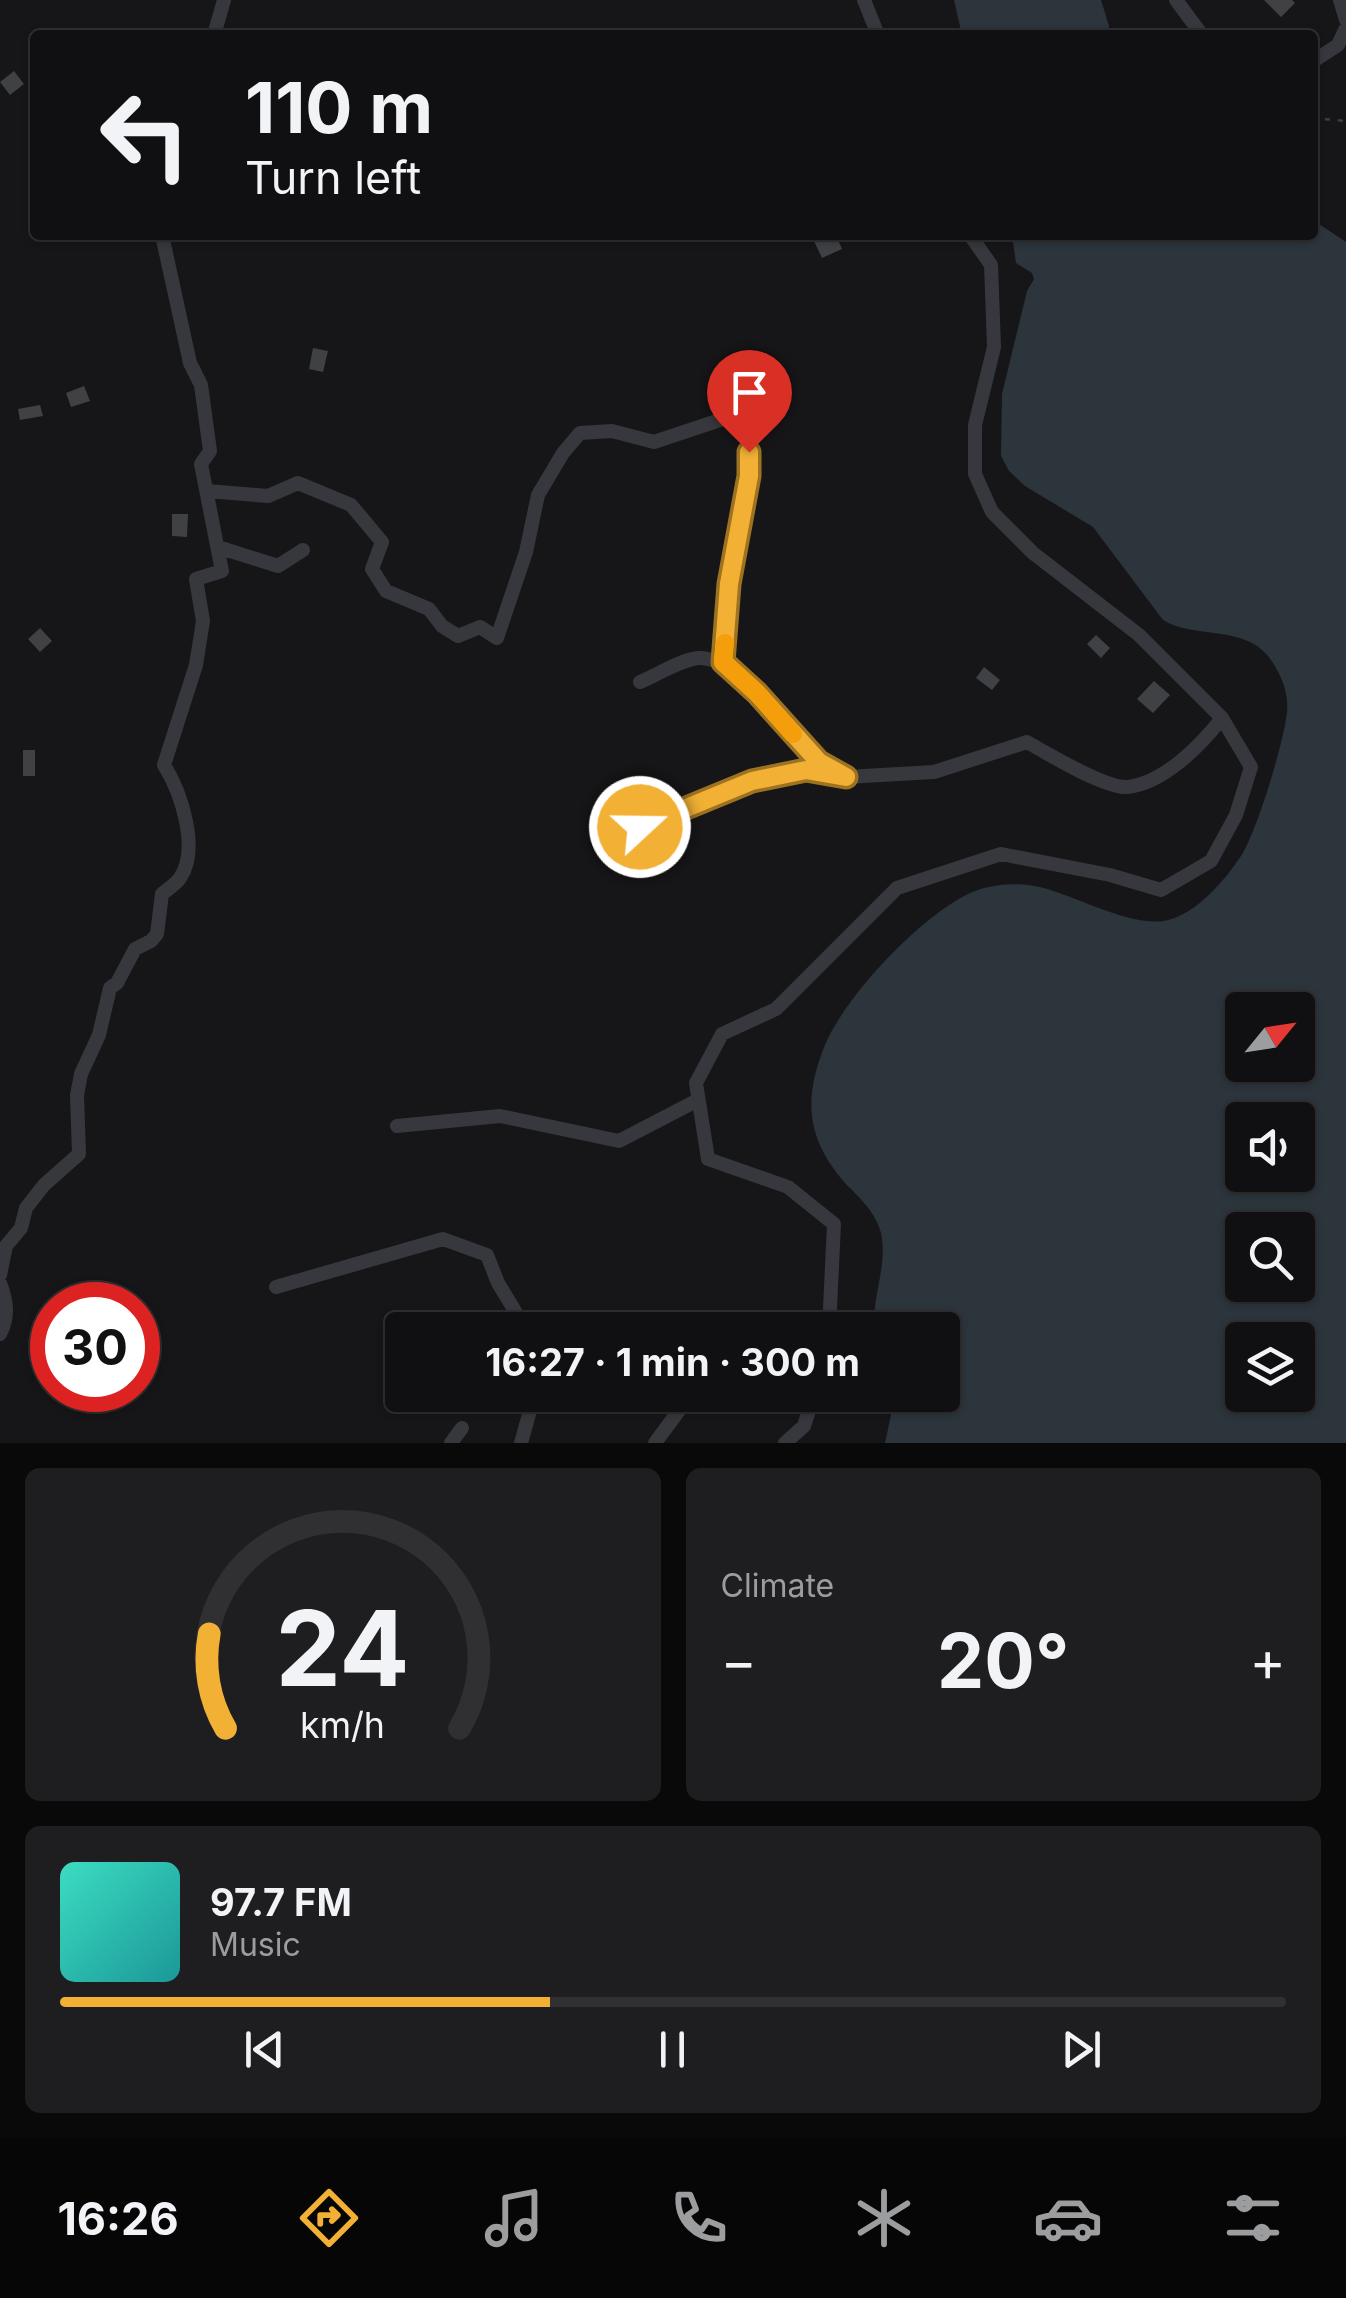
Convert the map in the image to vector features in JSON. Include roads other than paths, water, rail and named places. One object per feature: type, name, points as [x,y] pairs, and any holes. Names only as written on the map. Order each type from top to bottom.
[{"type":"street","points":[[215,30],[224,0]]},
{"type":"street","points":[[864,0],[876,30]]},
{"type":"street","points":[[1176,0],[1198,30]]},
{"type":"street","points":[[1340,0],[1346,20]]},
{"type":"street","points":[[1318,58],[1338,45],[1346,28]]},
{"type":"street","points":[[0,1275],[6,1246],[21,1228],[26,1208],[44,1185],[79,1154],[77,1095],[81,1074],[99,1035],[110,988],[117,983],[135,948],[152,942],[158,934],[162,894],[182,876],[189,840],[179,789],[164,765],[196,666],[203,621],[196,579],[222,572],[202,464],[210,451],[201,385],[190,363],[163,240]]},
{"type":"street","points":[[830,1312],[834,1224],[788,1187],[708,1160],[696,1083],[722,1034],[776,1008],[897,888],[1002,854],[1110,875],[1162,890],[1211,861],[1236,816],[1251,768],[1222,718],[1139,634],[1033,553],[992,512],[975,474],[975,424],[994,346],[991,265],[974,240]]},
{"type":"street","points":[[207,492],[268,496],[298,484],[351,505],[382,542],[372,569],[386,591],[429,609],[442,626],[458,636],[480,627],[497,638],[526,552],[538,495],[563,452],[580,433],[612,431],[654,442],[738,414],[750,428],[749,476],[729,584],[723,662]]},
{"type":"street","points":[[218,547],[278,566],[303,550]]},
{"type":"street","points":[[640,682],[697,658],[723,662],[757,693],[819,762],[846,777]]},
{"type":"street","points":[[640,827],[752,781],[806,770],[846,777],[934,772],[1027,742],[1092,777],[1126,788],[1162,774],[1200,746],[1222,718]]},
{"type":"street","points":[[397,1126],[500,1116],[619,1142],[698,1100]]},
{"type":"street","points":[[276,1287],[443,1239],[487,1255],[514,1312]]},
{"type":"street","points":[[0,1284],[6,1298],[6,1323],[0,1334]]},
{"type":"street","points":[[521,1443],[530,1412]]},
{"type":"street","points":[[655,1443],[678,1412]]},
{"type":"street","points":[[786,1443],[804,1426],[809,1412]]},
{"type":"street","points":[[451,1443],[462,1428]]}]
